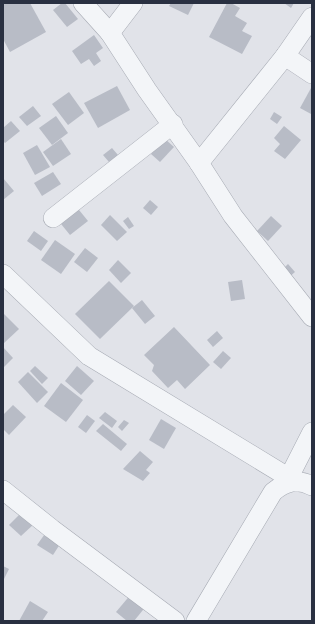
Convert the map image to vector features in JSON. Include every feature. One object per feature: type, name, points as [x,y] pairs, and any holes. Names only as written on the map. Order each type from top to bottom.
[{"type":"street","points":[[83,3],[110,33],[147,90],[199,163],[233,216],[312,317]]},
{"type":"street","points":[[110,33],[133,3]]},
{"type":"street","points":[[199,163],[285,56],[312,17]]},
{"type":"street","points":[[285,56],[312,74]]},
{"type":"street","points":[[53,218],[172,124]]},
{"type":"street","points":[[3,274],[89,356],[296,482]]},
{"type":"street","points":[[196,621],[273,492],[296,482],[312,432]]},
{"type":"street","points":[[3,490],[52,529],[175,621]]},
{"type":"building","points":[[6,3],[30,3],[46,32],[10,52],[3,39],[3,5]]},
{"type":"building","points":[[62,3],[65,3],[78,19],[67,27],[53,10]]},
{"type":"building","points":[[171,3],[194,3],[188,15],[169,6]]},
{"type":"building","points":[[227,3],[231,3],[240,8],[235,16],[247,23],[242,31],[252,36],[242,54],[209,37]]},
{"type":"building","points":[[284,3],[294,3],[291,8]]},
{"type":"building","points":[[94,35],[103,48],[96,53],[101,61],[94,66],[89,59],[81,64],[72,51]]},
{"type":"building","points":[[117,86],[130,110],[98,128],[84,103]]},
{"type":"building","points":[[312,88],[311,114],[300,108]]},
{"type":"building","points":[[69,92],[84,113],[68,125],[52,104]]},
{"type":"building","points":[[33,106],[41,116],[27,126],[19,117]]},
{"type":"building","points":[[274,112],[282,117],[277,124],[270,119]]},
{"type":"building","points":[[56,116],[68,133],[52,145],[39,128]]},
{"type":"building","points":[[11,121],[20,131],[5,143],[3,141],[3,128]]},
{"type":"building","points":[[284,126],[301,140],[285,159],[274,151],[280,144],[274,138]]},
{"type":"building","points":[[61,139],[71,154],[53,166],[43,152]]},
{"type":"building","points":[[165,139],[174,147],[160,162],[151,154]]},
{"type":"building","points":[[37,145],[50,167],[35,175],[23,153]]},
{"type":"building","points":[[112,148],[118,155],[109,162],[103,155]]},
{"type":"building","points":[[53,172],[61,184],[42,196],[34,183]]},
{"type":"building","points":[[3,178],[14,191],[3,200]]},
{"type":"building","points":[[150,200],[158,207],[151,215],[143,208]]},
{"type":"building","points":[[75,205],[88,221],[70,235],[57,219]]},
{"type":"building","points":[[110,215],[127,232],[117,241],[101,225]]},
{"type":"building","points":[[271,216],[282,226],[268,241],[257,231]]},
{"type":"building","points":[[128,217],[134,226],[129,229],[123,221]]},
{"type":"building","points":[[34,231],[48,241],[41,251],[27,241]]},
{"type":"building","points":[[55,240],[75,254],[61,274],[41,260]]},
{"type":"building","points":[[85,248],[98,258],[87,272],[74,262]]},
{"type":"building","points":[[118,260],[131,273],[121,283],[109,270]]},
{"type":"building","points":[[288,264],[295,272],[288,278],[282,270]]},
{"type":"building","points":[[242,280],[245,299],[231,301],[228,282]]},
{"type":"building","points":[[109,281],[134,306],[100,339],[75,314]]},
{"type":"building","points":[[142,300],[155,316],[145,324],[132,308]]},
{"type":"building","points":[[4,314],[19,329],[3,344],[3,315]]},
{"type":"building","points":[[174,327],[210,365],[185,389],[177,380],[168,388],[152,371],[154,365],[144,355]]},
{"type":"building","points":[[217,331],[223,338],[213,347],[207,340]]},
{"type":"building","points":[[3,347],[13,358],[3,368]]},
{"type":"building","points":[[223,351],[231,358],[221,369],[213,362]]},
{"type":"building","points":[[35,366],[48,378],[42,384],[30,371]]},
{"type":"building","points":[[77,366],[94,381],[81,395],[65,381]]},
{"type":"building","points":[[28,372],[48,392],[37,403],[18,382]]},
{"type":"building","points":[[61,383],[83,400],[66,422],[44,406]]},
{"type":"building","points":[[13,405],[26,417],[9,435],[3,429],[3,415]]},
{"type":"building","points":[[105,412],[117,421],[112,428],[99,418]]},
{"type":"building","points":[[87,415],[95,421],[86,433],[78,427]]},
{"type":"building","points":[[161,419],[176,428],[164,449],[149,440]]},
{"type":"building","points":[[124,420],[129,423],[122,431],[118,427]]},
{"type":"building","points":[[103,424],[127,444],[121,451],[96,431]]},
{"type":"building","points":[[140,451],[153,462],[146,470],[150,473],[143,481],[123,469]]},
{"type":"building","points":[[22,512],[34,524],[21,536],[9,525]]},
{"type":"building","points":[[47,531],[62,541],[53,555],[37,545]]},
{"type":"building","points":[[3,566],[9,569],[3,581]]},
{"type":"building","points":[[132,593],[147,605],[134,621],[127,621],[116,612]]},
{"type":"building","points":[[30,601],[48,612],[42,621],[19,621]]}]
